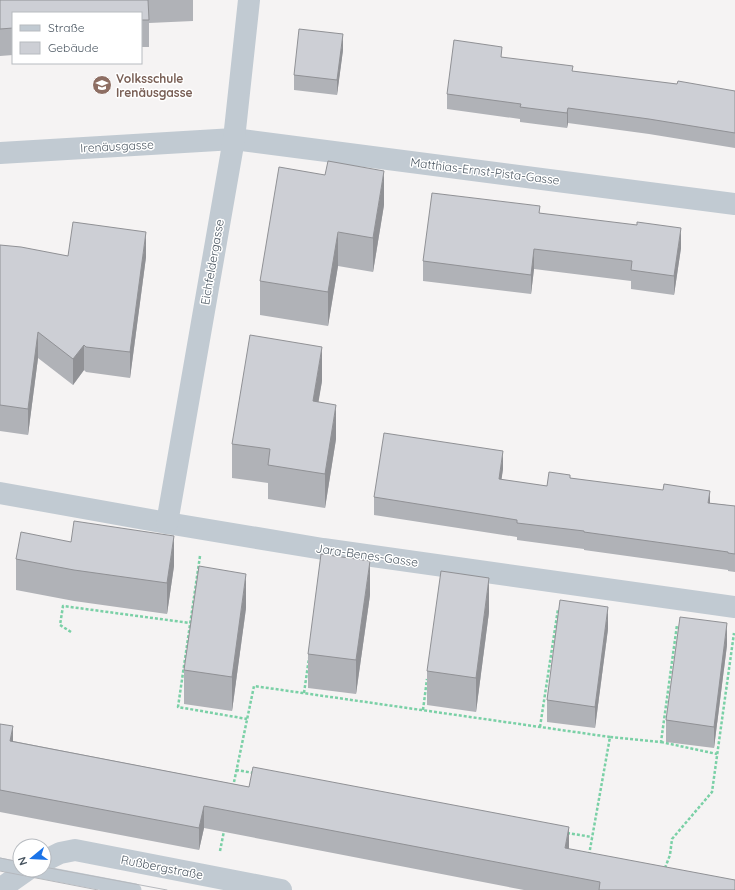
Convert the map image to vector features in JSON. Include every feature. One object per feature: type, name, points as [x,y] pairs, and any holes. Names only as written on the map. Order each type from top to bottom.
[{"type":"street","name":"Eichfeldergasse","points":[[167,523],[234,139],[249,0]]},
{"type":"street","name":"Irenäusgasse","points":[[0,153],[234,139]]},
{"type":"street","name":"Matthias-Ernst-Pista-Gasse","points":[[234,139],[735,204]]},
{"type":"street","name":"Jara-Benes-Gasse","points":[[0,493],[323,549],[735,607]]},
{"type":"street","name":"Rußbergstraße","points":[[52,856],[75,850],[281,890]]},
{"type":"street","points":[[0,889],[16,878]]},
{"type":"lane","points":[[0,864],[12,866]]},
{"type":"lane","points":[[52,874],[136,890]]},
{"type":"path","points":[[201,553],[178,707],[247,719]]},
{"type":"path","points":[[540,727],[559,605]]},
{"type":"path","points":[[71,632],[60,625],[63,606],[190,623]]},
{"type":"path","points":[[661,742],[678,622]]},
{"type":"path","points":[[665,870],[670,855],[672,838],[712,792],[735,629]]},
{"type":"path","points":[[304,693],[309,655]]},
{"type":"path","points":[[423,710],[428,672]]},
{"type":"path","points":[[231,794],[254,686],[610,737],[661,742],[717,754]]},
{"type":"path","points":[[588,861],[610,737]]},
{"type":"path","points":[[236,770],[260,774]]},
{"type":"path","points":[[220,852],[224,831]]},
{"type":"path","points":[[562,832],[592,837]]},
{"type":"building","points":[[0,0],[148,0],[149,20],[142,20],[142,12],[12,12],[12,28],[0,29]]},
{"type":"building","points":[[299,29],[343,34],[337,80],[294,75]]},
{"type":"building","points":[[454,40],[502,47],[501,57],[573,66],[572,71],[677,84],[678,81],[735,91],[735,133],[568,108],[567,113],[520,107],[521,104],[447,94]]},
{"type":"building","points":[[328,161],[384,171],[373,238],[338,232],[328,292],[260,281],[279,167],[325,175]]},
{"type":"building","points":[[432,193],[540,206],[539,213],[637,225],[637,222],[681,228],[674,276],[631,270],[632,261],[534,249],[531,275],[423,261]]},
{"type":"building","points":[[73,222],[146,232],[130,352],[86,347],[84,345],[73,359],[38,332],[28,409],[0,405],[0,245],[21,247],[68,256]]},
{"type":"building","points":[[250,335],[322,347],[313,401],[336,405],[325,474],[268,465],[270,449],[232,444]]},
{"type":"building","points":[[384,433],[503,451],[499,479],[547,486],[549,472],[570,475],[570,478],[663,490],[664,484],[710,491],[708,503],[735,506],[735,554],[584,531],[517,523],[517,520],[374,497]]},
{"type":"building","points":[[74,521],[174,536],[167,583],[74,570],[16,559],[21,532],[71,542]]},
{"type":"building","points":[[321,554],[370,561],[356,660],[308,654]]},
{"type":"building","points":[[199,566],[246,574],[232,677],[184,670]]},
{"type":"building","points":[[441,571],[489,578],[476,678],[427,671]]},
{"type":"building","points":[[560,600],[608,607],[595,707],[547,700]]},
{"type":"building","points":[[680,617],[727,623],[714,727],[666,720]]},
{"type":"building","points":[[0,724],[13,726],[10,741],[249,787],[253,767],[569,827],[565,848],[735,880],[735,890],[599,890],[600,882],[204,806],[199,828],[0,790]]},
{"type":"tram line","points":[[0,858],[12,860]]},
{"type":"tram line","points":[[52,868],[167,890]]},
{"type":"tram line","points":[[0,871],[98,890]]},
{"type":"place","name":"Volksschule Irenäusgasse","points":[[102,85]]}]
